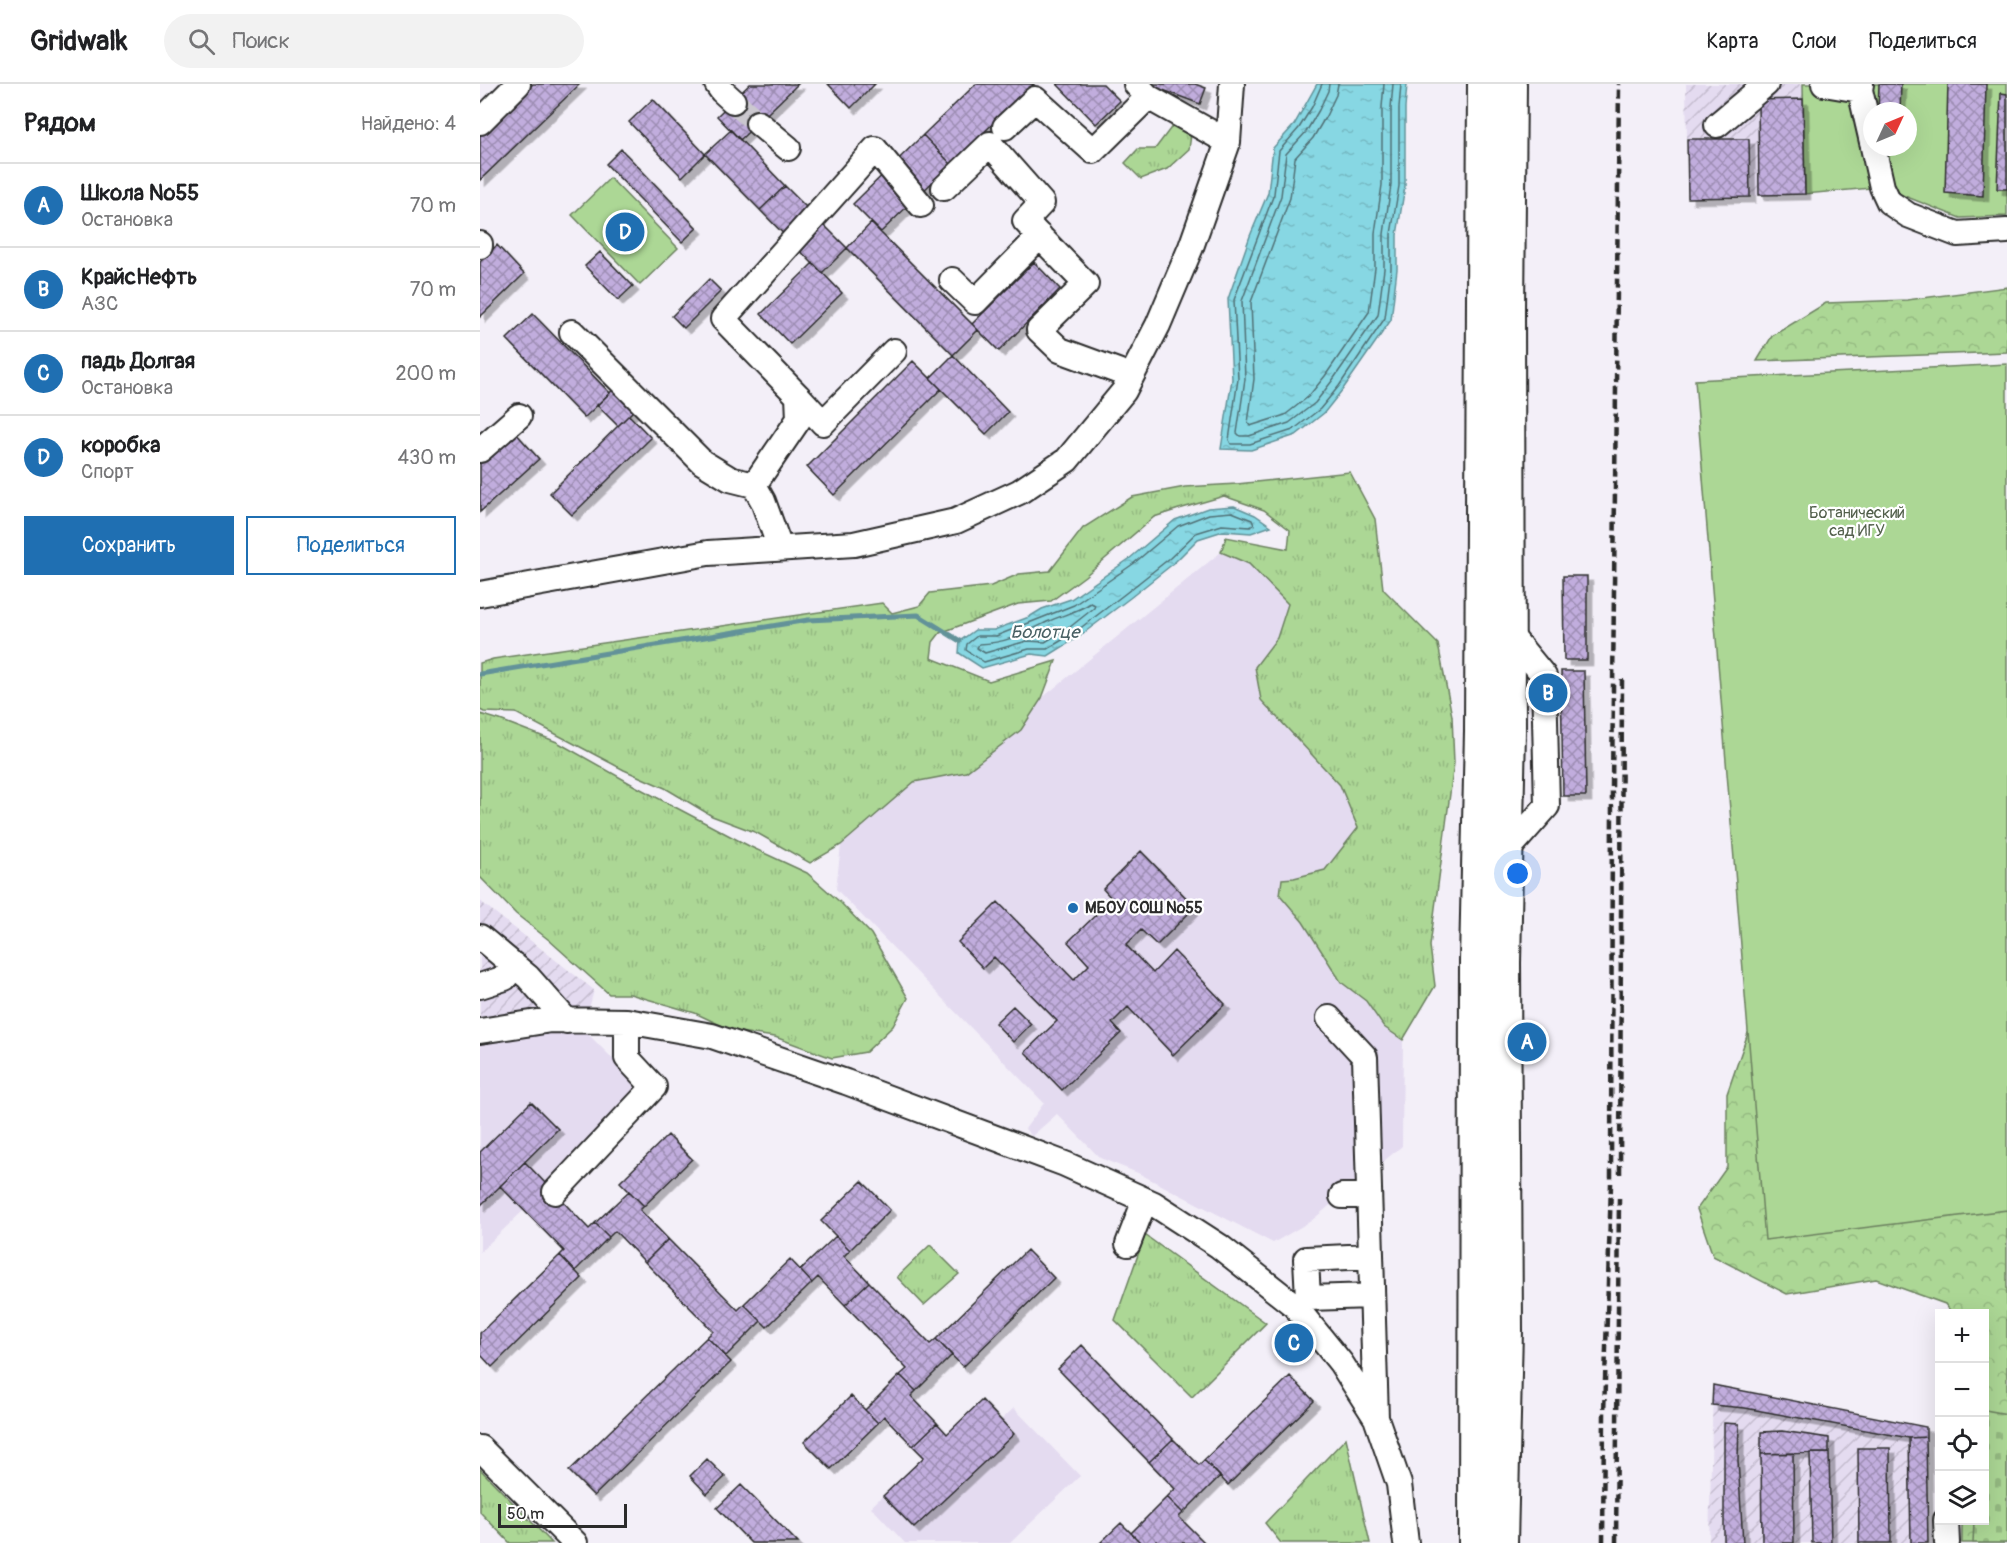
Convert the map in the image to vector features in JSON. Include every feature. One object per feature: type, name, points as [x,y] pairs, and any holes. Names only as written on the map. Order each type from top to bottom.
[{"type":"main road","points":[[1475,1543],[1476,961],[1481,731],[1484,84]]},
{"type":"main road","points":[[1501,1543],[1506,1330],[1504,963],[1510,84]]},
{"type":"street","points":[[480,122],[518,84]]},
{"type":"street","points":[[480,594],[708,553],[854,544],[956,521],[1019,492],[1066,460],[1124,391],[1158,325],[1228,142],[1232,84]]},
{"type":"street","points":[[1717,125],[1766,84]]},
{"type":"street","points":[[1824,84],[1860,87],[1863,102]]},
{"type":"street","points":[[1005,127],[1035,99],[1093,151],[1142,91],[1228,142]]},
{"type":"street","points":[[758,123],[788,148]]},
{"type":"street","points":[[944,188],[990,144],[1042,203],[1025,221],[1086,284],[1039,330],[1060,350],[1131,376]]},
{"type":"street","points":[[894,351],[824,423],[723,319],[874,149],[921,205]]},
{"type":"street","points":[[1875,156],[1882,187],[1889,202],[1908,215],[1957,234],[2007,231]]},
{"type":"street","points":[[952,280],[975,302],[1040,236]]},
{"type":"street","points":[[572,332],[702,462],[730,479],[754,485],[763,501],[780,548]]},
{"type":"street","points":[[754,485],[799,419],[798,396]]},
{"type":"street","points":[[480,450],[519,416]]},
{"type":"street","points":[[480,937],[528,976],[567,1021]]},
{"type":"street","points":[[480,986],[505,978],[514,965]]},
{"type":"street","points":[[1329,1018],[1365,1058],[1376,1418]]},
{"type":"street","points":[[480,1031],[551,1020],[627,1021],[711,1036],[846,1082],[1065,1164],[1145,1200],[1219,1246],[1295,1306],[1341,1363],[1376,1418],[1399,1484],[1406,1543]]},
{"type":"street","points":[[555,1192],[654,1087],[627,1058],[627,1021]]},
{"type":"street","points":[[1342,1196],[1368,1196]]},
{"type":"street","points":[[1128,1244],[1145,1200]]},
{"type":"street","points":[[1370,1256],[1306,1259],[1307,1288],[1308,1298],[1372,1296]]},
{"type":"street","points":[[480,1448],[575,1543]]},
{"type":"street","points":[[1946,1525],[1947,1543]]},
{"type":"shaded area","points":[[1686,84],[1803,84],[1805,194],[1688,198]]},
{"type":"shaded area","name":"МБОУ СОШ №55","points":[[1221,552],[1249,564],[1288,604],[1277,638],[1255,667],[1278,720],[1340,785],[1358,828],[1325,870],[1282,880],[1280,895],[1303,922],[1341,982],[1366,1001],[1384,1027],[1403,1040],[1402,1146],[1311,1221],[1273,1243],[1138,1173],[1100,1158],[1057,1114],[1032,1136],[1025,1129],[1044,1103],[836,889],[841,845],[914,782],[966,772],[1021,730],[1042,698]]},
{"type":"shaded area","points":[[480,901],[594,990],[589,1009],[480,1017]]},
{"type":"shaded area","points":[[583,1029],[638,1084],[547,1185],[525,1162],[501,1186],[524,1210],[480,1252],[480,1040],[530,1031]]},
{"type":"shaded area","points":[[1713,1385],[1926,1427],[1928,1543],[1709,1543]]},
{"type":"shaded area","points":[[982,1400],[1001,1420],[1014,1408],[1080,1476],[1010,1543],[905,1543],[871,1507]]},
{"type":"green space","points":[[1803,84],[2007,84],[2007,216],[1960,218],[1882,187],[1805,194]]},
{"type":"green space","points":[[1173,125],[1191,135],[1189,149],[1167,169],[1141,179],[1125,163],[1138,149],[1155,149]]},
{"type":"green space","points":[[610,178],[678,248],[640,285],[572,215]]},
{"type":"green space","points":[[2007,287],[2007,352],[1757,361],[1772,336],[1826,303],[1907,300]]},
{"type":"green space","name":"Ботанический сад ИГУ","points":[[2007,364],[2007,1210],[1765,1240],[1695,380]]},
{"type":"green space","points":[[1350,472],[1375,519],[1383,589],[1438,644],[1452,716],[1454,763],[1430,946],[1435,986],[1403,1040],[1384,1027],[1366,1001],[1341,982],[1303,922],[1280,895],[1282,879],[1325,870],[1358,828],[1340,785],[1261,700],[1255,667],[1277,638],[1288,604],[1249,564],[1221,552],[1226,537],[1288,549],[1290,530],[1264,510],[1224,496],[1154,517],[1085,576],[1051,601],[1018,604],[940,633],[933,642],[931,658],[989,681],[1056,661],[1042,698],[1021,730],[966,772],[914,782],[841,845],[810,863],[757,833],[712,816],[665,788],[624,770],[516,713],[480,710],[480,663],[493,659],[882,603],[892,613],[919,606],[930,593],[991,586],[1019,574],[1050,571],[1083,528],[1132,497],[1185,487]]},
{"type":"green space","points":[[480,714],[557,742],[751,847],[807,873],[871,934],[908,998],[893,1026],[866,1052],[832,1058],[775,1037],[733,1031],[695,1013],[630,994],[609,994],[549,940],[516,914],[480,877]]},
{"type":"green space","points":[[1748,1033],[2007,1199],[2007,1543],[1962,1543],[1962,1525],[1989,1525],[1989,1309],[1949,1309],[1945,1304],[1876,1279],[1787,1294],[1713,1256],[1697,1209],[1727,1167],[1727,1094]]},
{"type":"green space","points":[[1145,1235],[1266,1323],[1192,1397],[1115,1320]]},
{"type":"green space","points":[[930,1245],[959,1274],[924,1305],[897,1277]]},
{"type":"green space","points":[[1989,1411],[2007,1414],[2007,1543],[1973,1543],[1974,1525],[1989,1525]]},
{"type":"green space","points":[[1346,1438],[1370,1543],[1281,1543],[1265,1523]]},
{"type":"green space","points":[[480,1469],[552,1543],[510,1543],[480,1512]]},
{"type":"water","points":[[1317,84],[1407,84],[1405,186],[1397,235],[1397,269],[1391,320],[1324,413],[1296,435],[1251,450],[1221,449],[1232,379],[1228,299],[1268,193],[1273,148],[1294,125]]},
{"type":"water","name":"Болотце","points":[[1234,506],[1255,515],[1271,526],[1251,533],[1223,531],[1198,539],[1174,563],[1130,598],[1077,638],[1048,656],[1031,654],[982,668],[959,653],[960,641],[975,630],[994,630],[1071,599],[1129,559],[1175,520],[1208,508]]},
{"type":"building","points":[[533,84],[580,84],[480,180],[480,135]]},
{"type":"building","points":[[750,84],[798,84],[740,140],[717,116]]},
{"type":"building","points":[[828,84],[875,84],[851,108]]},
{"type":"building","points":[[976,84],[1034,84],[951,164],[923,135]]},
{"type":"building","points":[[1057,84],[1103,84],[1120,101],[1096,124]]},
{"type":"building","points":[[1147,84],[1195,84],[1206,88],[1200,104]]},
{"type":"building","points":[[1879,84],[1901,84],[1900,102],[1878,102]]},
{"type":"building","points":[[1948,84],[1986,84],[1983,196],[1945,193]]},
{"type":"building","points":[[2001,93],[2007,94],[2007,189],[1997,189]]},
{"type":"building","points":[[653,99],[705,154],[682,177],[629,122]]},
{"type":"building","points":[[1803,99],[1805,194],[1759,195],[1758,100]]},
{"type":"building","points":[[731,130],[785,186],[760,210],[705,154]]},
{"type":"building","points":[[923,135],[951,164],[881,232],[853,204]]},
{"type":"building","points":[[1687,139],[1749,139],[1750,197],[1688,198]]},
{"type":"building","points":[[621,149],[697,228],[682,242],[606,164]]},
{"type":"building","points":[[785,186],[847,248],[822,273],[760,210]]},
{"type":"building","points":[[871,223],[978,330],[953,355],[847,248]]},
{"type":"building","points":[[497,245],[524,274],[480,317],[480,262]]},
{"type":"building","points":[[600,252],[633,286],[618,300],[585,266]]},
{"type":"building","points":[[1034,262],[1060,289],[999,351],[972,324]]},
{"type":"building","points":[[813,263],[842,293],[790,344],[761,314]]},
{"type":"building","points":[[709,279],[721,291],[684,328],[672,316]]},
{"type":"building","points":[[533,314],[610,393],[584,418],[507,339]]},
{"type":"building","points":[[953,355],[1008,412],[986,434],[930,378]]},
{"type":"building","points":[[913,361],[941,389],[834,495],[807,467]]},
{"type":"building","points":[[619,384],[640,404],[618,426],[597,405]]},
{"type":"building","points":[[629,415],[651,438],[572,515],[550,493]]},
{"type":"building","points":[[514,431],[539,459],[480,512],[480,462]]},
{"type":"building","points":[[1563,576],[1587,576],[1587,660],[1564,660]]},
{"type":"building","points":[[1561,671],[1584,671],[1586,796],[1563,796]]},
{"type":"building","points":[[1141,851],[1195,907],[1157,945],[1141,930],[1126,945],[1153,973],[1174,951],[1225,1004],[1173,1055],[1128,1007],[1112,1023],[1121,1033],[1062,1090],[1025,1052],[1057,1021],[994,957],[983,968],[958,942],[998,902],[1074,980],[1089,965],[1068,942],[1112,899],[1103,889]]},
{"type":"building","points":[[1013,1006],[1031,1024],[1013,1042],[995,1023]]},
{"type":"building","points":[[531,1102],[558,1129],[480,1206],[480,1152]]},
{"type":"building","points":[[668,1135],[692,1159],[644,1206],[620,1182]]},
{"type":"building","points":[[525,1162],[589,1229],[595,1223],[609,1237],[575,1271],[560,1255],[564,1251],[500,1186]]},
{"type":"building","points":[[862,1181],[890,1210],[850,1250],[821,1221]]},
{"type":"building","points":[[629,1191],[644,1206],[640,1210],[668,1239],[645,1262],[615,1231],[609,1237],[595,1223]]},
{"type":"building","points":[[836,1236],[850,1250],[844,1256],[869,1282],[845,1305],[818,1277],[812,1283],[800,1270]]},
{"type":"building","points":[[668,1239],[738,1310],[744,1304],[761,1321],[726,1356],[707,1337],[713,1331],[645,1262]]},
{"type":"building","points":[[1027,1250],[1054,1278],[963,1367],[936,1339]]},
{"type":"building","points":[[560,1255],[582,1278],[492,1367],[480,1354],[480,1333]]},
{"type":"building","points":[[790,1259],[812,1283],[767,1327],[744,1304]]},
{"type":"building","points":[[869,1282],[930,1344],[936,1339],[952,1355],[916,1391],[900,1375],[907,1369],[845,1305]]},
{"type":"building","points":[[707,1337],[731,1362],[594,1496],[569,1471]]},
{"type":"building","points":[[1082,1345],[1173,1439],[1149,1462],[1058,1369]]},
{"type":"building","points":[[900,1375],[916,1391],[911,1396],[937,1423],[913,1446],[884,1416],[878,1423],[865,1410]]},
{"type":"building","points":[[1290,1376],[1314,1401],[1228,1485],[1204,1460]]},
{"type":"building","points":[[1713,1385],[1926,1427],[1926,1437],[1909,1438],[1745,1408],[1712,1405]]},
{"type":"building","points":[[851,1396],[878,1423],[831,1469],[804,1442]]},
{"type":"building","points":[[982,1400],[1014,1434],[914,1528],[883,1496],[924,1457],[913,1446],[937,1423],[947,1434]]},
{"type":"building","points":[[1724,1423],[1739,1424],[1738,1460],[1743,1543],[1724,1543]]},
{"type":"building","points":[[1782,1431],[1829,1438],[1829,1453],[1761,1454],[1761,1432]]},
{"type":"building","points":[[1926,1437],[1928,1543],[1911,1543],[1909,1438]]},
{"type":"building","points":[[1173,1439],[1199,1465],[1204,1460],[1220,1476],[1183,1513],[1167,1497],[1175,1489],[1149,1462]]},
{"type":"building","points":[[1858,1448],[1890,1448],[1891,1543],[1859,1543]]},
{"type":"building","points":[[1793,1453],[1794,1543],[1762,1543],[1761,1454]]},
{"type":"building","points":[[1810,1453],[1829,1453],[1831,1543],[1812,1543]]},
{"type":"building","points":[[707,1459],[725,1477],[707,1494],[690,1476]]},
{"type":"building","points":[[741,1485],[798,1543],[751,1543],[717,1508]]},
{"type":"building","points":[[1167,1497],[1183,1513],[1179,1517],[1204,1542],[1141,1543],[1131,1533]]},
{"type":"building","points":[[1121,1523],[1141,1543],[1100,1543]]},
{"type":"waterway","points":[[480,674],[808,620],[918,615],[960,641]]},
{"type":"tunnel","points":[[733,101],[758,123]]},
{"type":"railway","points":[[1603,1543],[1604,1414],[1611,1184],[1612,790],[1619,84]]},
{"type":"railway","points":[[1620,1174],[1622,676]]},
{"type":"railway","points":[[1616,1543],[1619,1198]]},
{"type":"place","name":"коробка","points":[[625,232]]},
{"type":"place","name":"КрайсНефть","points":[[1548,693]]},
{"type":"place","name":"МБОУ СОШ №55","points":[[1073,908]]},
{"type":"place","name":"Школа №55","points":[[1527,1042]]},
{"type":"place","name":"падь Долгая","points":[[1294,1343]]}]
